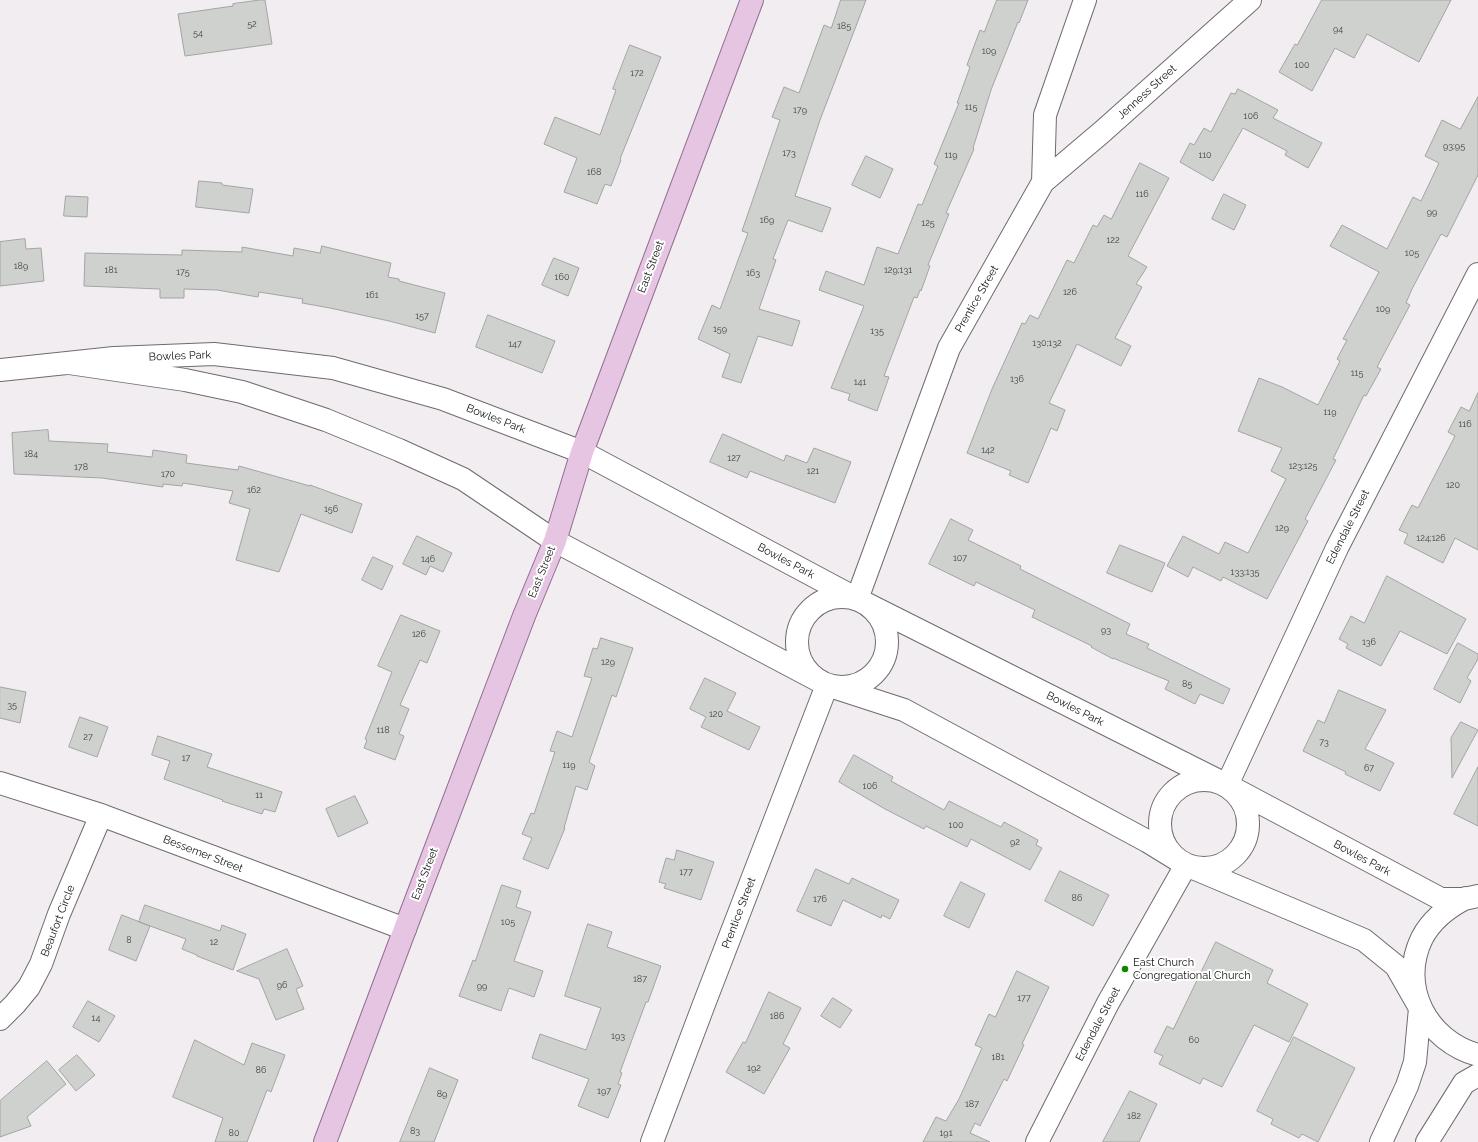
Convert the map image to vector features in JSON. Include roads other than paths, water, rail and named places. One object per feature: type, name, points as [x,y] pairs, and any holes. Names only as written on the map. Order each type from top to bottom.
[{"type":"main road","name":"East Street","points":[[325,1142],[521,624],[555,541],[582,452],[752,0]]},
{"type":"street","name":"Prentice Street","points":[[857,599],[949,348],[1043,182],[1045,115],[1085,0]]},
{"type":"street","name":"Jenness Street","points":[[1043,182],[1102,132],[1250,0]]},
{"type":"street","name":"Edendale Street","points":[[1227,786],[1337,548],[1478,274]]},
{"type":"street","name":"Bowles Park","points":[[0,370],[114,358],[214,354],[333,368],[443,398],[582,452],[857,599],[1227,786],[1441,899],[1473,895]]},
{"type":"street","name":"Bowles Park","points":[[68,362],[185,380],[235,390],[285,405],[367,436],[463,480],[555,541],[827,685],[904,710],[1147,841],[1186,865],[1364,940],[1396,966],[1428,1022],[1439,1035],[1453,1045],[1467,1052],[1478,1055]]},
{"type":"street","points":[[840,596],[857,599],[877,612],[887,634],[885,657],[872,677],[851,687],[827,685],[812,676],[801,662],[796,644],[799,627],[808,611],[822,601],[840,596]]},
{"type":"street","name":"Prentice Street","points":[[652,1142],[827,685]]},
{"type":"street","points":[[1196,780],[1212,780],[1227,786],[1238,795],[1246,808],[1249,823],[1247,838],[1240,851],[1229,862],[1216,868],[1201,869],[1186,865],[1173,856],[1164,843],[1160,828],[1161,811],[1169,797],[1180,786],[1196,780]]},
{"type":"street","name":"Bessemer Street","points":[[0,783],[101,815],[405,929]]},
{"type":"street","name":"Beaufort Circle","points":[[0,1019],[29,987],[41,964],[59,914],[101,815]]},
{"type":"street","name":"Edendale Street","points":[[1037,1142],[1108,1004],[1186,865]]},
{"type":"street","name":"Bowles Park","points":[[1420,1008],[1414,980],[1414,965],[1422,938],[1435,920],[1451,906],[1473,895]]},
{"type":"street","points":[[1381,1142],[1407,1086],[1415,1062],[1420,1008]]},
{"type":"street","points":[[1427,1142],[1464,1083],[1478,1075]]},
{"type":"place","name":"East Church Congregational Church","points":[[1125,969]]}]
